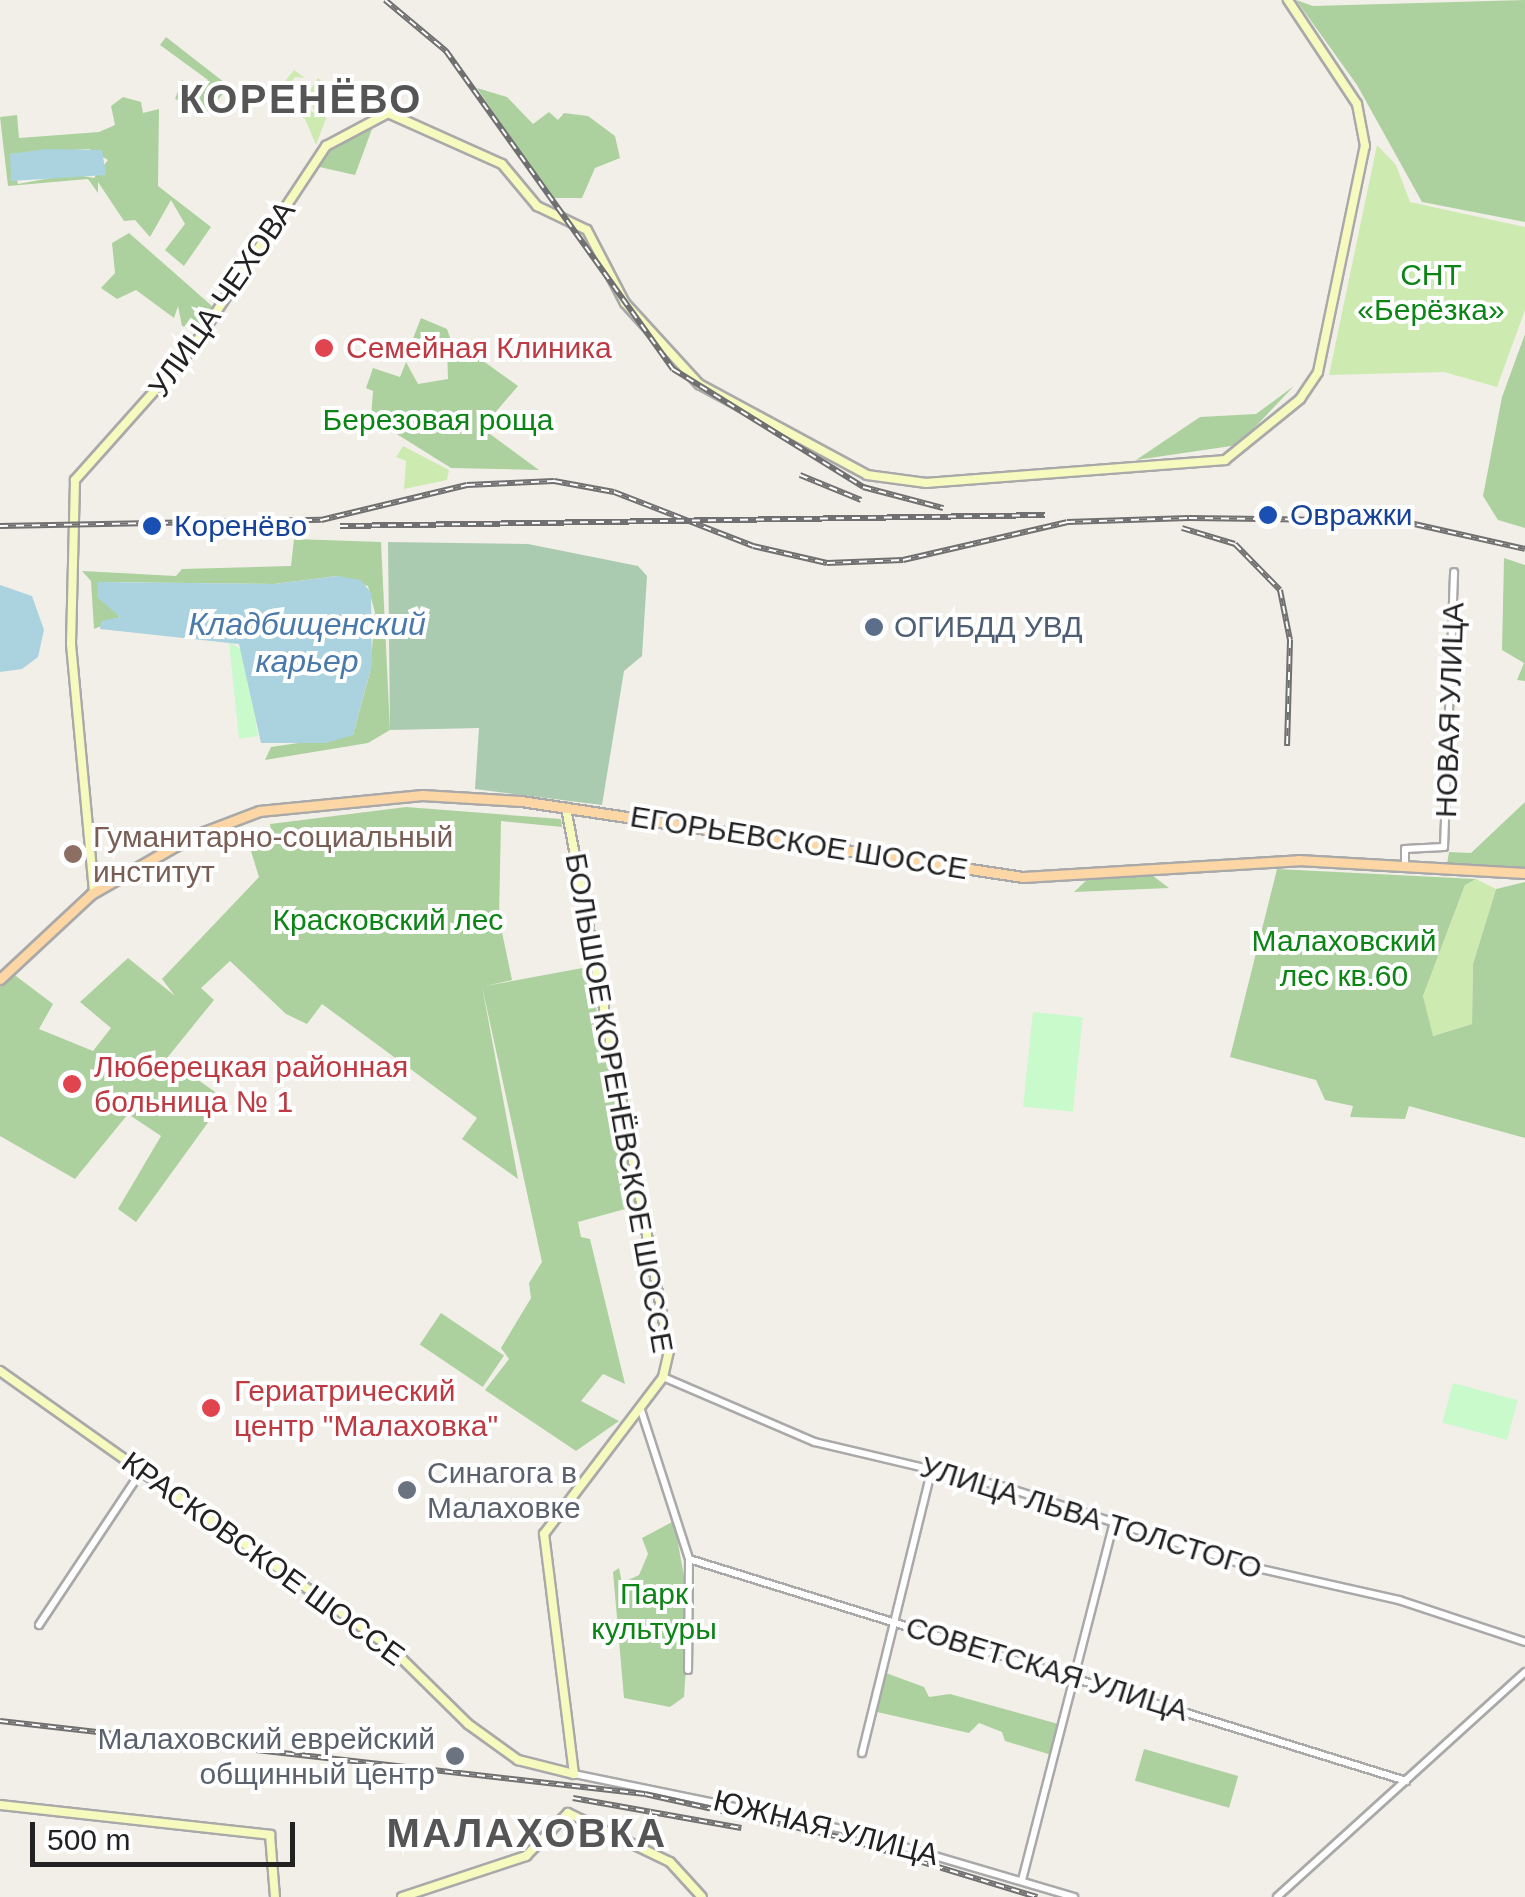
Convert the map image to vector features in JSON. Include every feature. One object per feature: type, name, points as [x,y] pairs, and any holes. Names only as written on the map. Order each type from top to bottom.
[{"type":"main road","name":"УЛИЦА ЧЕХОВА","points":[[94,892],[72,654],[69,521],[83,465],[187,354],[326,146],[388,112],[502,164],[558,219],[587,230],[625,302],[699,384],[850,470],[926,483],[978,473],[1225,460],[1300,399],[1318,372],[1365,146],[1358,104],[1288,0]]},
{"type":"main road","name":"ЕГОРЬЕВСКОЕ ШОССЕ","points":[[0,979],[94,892],[192,836],[260,811],[425,794],[566,808],[1023,877],[1273,860],[1525,873]]},
{"type":"main road","name":"БОЛЬШОЕ КОРЕНЁВСКОЕ ШОССЕ","points":[[566,808],[666,1331],[663,1377],[544,1534],[574,1774]]},
{"type":"main road","name":"КРАСКОВСКОЕ ШОССЕ","points":[[0,1371],[406,1660],[450,1708],[506,1751],[538,1769],[574,1774]]},
{"type":"main road","points":[[0,1805],[274,1838],[272,1895]]},
{"type":"main road","points":[[402,1897],[526,1856],[562,1814],[578,1814],[670,1862],[702,1897]]},
{"type":"street","name":"НОВАЯ УЛИЦА","points":[[1405,866],[1405,849],[1444,847],[1454,572]]},
{"type":"street","name":"УЛИЦА ЛЬВА ТОЛСТОГО","points":[[663,1377],[816,1442],[932,1468],[1525,1642]]},
{"type":"street","points":[[640,1407],[689,1559],[688,1670]]},
{"type":"street","points":[[862,1753],[932,1468]]},
{"type":"street","points":[[39,1625],[142,1470]]},
{"type":"street","points":[[1022,1880],[1114,1522]]},
{"type":"street","name":"СОВЕТСКАЯ УЛИЦА","points":[[689,1559],[1406,1780]]},
{"type":"street","points":[[1277,1897],[1525,1672]]},
{"type":"street","name":"ЮЖНАЯ УЛИЦА","points":[[574,1774],[756,1808],[1074,1897]]},
{"type":"green space","points":[[1296,0],[1313,6],[1525,0],[1525,222],[1422,202],[1357,85]]},
{"type":"green space","points":[[166,37],[229,86],[208,112],[175,99],[182,80],[200,92],[208,80],[160,45]]},
{"type":"green space","points":[[294,70],[305,78],[295,77],[280,96],[315,113],[308,93],[318,78],[335,94],[316,145],[305,119],[273,96]]},
{"type":"green space","points":[[477,88],[507,97],[533,124],[549,112],[558,120],[564,113],[588,116],[615,136],[620,158],[595,168],[582,198],[551,198]]},
{"type":"green space","points":[[123,97],[141,102],[143,113],[159,109],[158,186],[211,227],[184,266],[165,250],[185,224],[171,200],[150,237],[135,220],[124,221],[98,182],[98,193],[88,179],[8,186],[0,117],[17,115],[19,138],[99,132],[115,125],[111,106]],"holes":[[[89,149],[108,160],[94,178],[72,174],[18,184],[10,154]]]},
{"type":"green space","points":[[375,121],[355,175],[315,166],[328,147]]},
{"type":"green space","name":"СНТ «Берёзка»","points":[[1377,145],[1396,165],[1410,202],[1525,227],[1525,310],[1497,387],[1444,372],[1329,375]]},
{"type":"green space","points":[[129,233],[212,306],[200,330],[182,326],[178,306],[174,318],[136,290],[117,299],[101,288],[115,273],[112,243]]},
{"type":"green space","name":"Березовая роща","points":[[421,318],[447,329],[456,355],[479,358],[518,386],[482,428],[539,470],[451,468],[371,418],[373,391],[366,388],[373,368],[400,377],[406,362],[418,384],[448,379],[447,348],[431,340],[410,346]]},
{"type":"green space","points":[[1525,334],[1525,528],[1498,520],[1483,496],[1502,397]]},
{"type":"green space","points":[[1294,386],[1238,445],[1136,460],[1200,417],[1256,414]]},
{"type":"green space","points":[[403,446],[449,470],[447,480],[404,489],[406,461],[396,457]]},
{"type":"green space","points":[[294,539],[381,542],[390,730],[368,743],[265,760],[271,747],[353,735],[370,672],[375,613],[368,586],[337,576],[274,584],[98,582],[120,618],[94,629],[91,581],[82,571],[176,576],[182,569],[291,566]]},
{"type":"green space","points":[[388,542],[528,544],[638,566],[647,576],[642,656],[624,671],[602,805],[475,789],[479,728],[390,730]]},
{"type":"green space","points":[[1504,558],[1525,565],[1525,681],[1517,680],[1524,663],[1502,650]]},
{"type":"green space","points":[[229,642],[244,651],[258,736],[239,739]]},
{"type":"green space","points":[[1525,802],[1525,868],[1447,864],[1449,852],[1471,853]]},
{"type":"green space","name":"Красковский лес","points":[[406,807],[561,819],[562,827],[501,821],[499,918],[512,980],[485,986],[588,967],[636,1206],[578,1222],[581,1237],[590,1239],[625,1384],[603,1374],[581,1401],[619,1421],[576,1451],[485,1390],[509,1359],[501,1348],[531,1298],[529,1283],[542,1262],[482,986],[518,1179],[462,1139],[477,1118],[322,1004],[307,1024],[286,1014],[230,961],[201,988],[214,1000],[167,1058],[225,1099],[136,1222],[118,1209],[161,1136],[128,1114],[75,1179],[0,1136],[0,987],[12,973],[53,1004],[39,1029],[93,1051],[111,1028],[80,1002],[128,958],[175,996],[162,979],[259,877],[250,848],[272,838],[270,824]]},
{"type":"green space","name":"Малаховский лес кв.60","points":[[1277,869],[1476,879],[1465,885],[1423,996],[1433,1036],[1472,1024],[1473,964],[1496,889],[1525,882],[1525,1138],[1409,1106],[1405,1119],[1350,1117],[1353,1106],[1325,1100],[1316,1080],[1230,1057]]},
{"type":"green space","points":[[1149,873],[1169,888],[1074,892],[1091,876]]},
{"type":"green space","points":[[1476,879],[1496,889],[1473,964],[1472,1024],[1432,1036],[1423,996],[1465,885]]},
{"type":"green space","points":[[1033,1012],[1083,1017],[1073,1112],[1023,1106]]},
{"type":"green space","points":[[441,1313],[504,1355],[483,1387],[420,1345]]},
{"type":"green space","points":[[1453,1383],[1518,1400],[1507,1440],[1442,1423]]},
{"type":"green space","name":"Парк культуры","points":[[674,1521],[690,1610],[684,1697],[670,1707],[624,1698],[613,1572],[619,1568],[622,1583],[639,1575],[648,1554],[642,1538]]},
{"type":"green space","points":[[886,1673],[924,1687],[929,1697],[950,1694],[1062,1725],[1055,1756],[1005,1741],[1002,1732],[979,1723],[969,1733],[877,1712]]},
{"type":"green space","points":[[1144,1749],[1238,1776],[1229,1808],[1135,1781]]},
{"type":"water","points":[[46,149],[102,150],[106,175],[11,181],[10,154]]},
{"type":"water","name":"Кладбищенский карьер","points":[[337,576],[361,580],[371,593],[372,664],[353,735],[326,743],[261,743],[239,644],[100,629],[101,621],[120,617],[97,597],[98,582],[274,584]]},
{"type":"water","points":[[0,585],[32,596],[44,630],[38,657],[22,669],[0,672]]},
{"type":"railway","points":[[385,0],[446,51],[673,369],[863,487],[943,508]]},
{"type":"railway","points":[[800,475],[861,500]]},
{"type":"railway","points":[[0,526],[321,520],[467,485],[554,481],[614,492],[753,546],[827,563],[903,560],[1067,522],[1189,518],[1401,521],[1525,549]]},
{"type":"railway","points":[[340,526],[1045,515]]},
{"type":"railway","points":[[1182,528],[1235,544],[1280,590],[1290,640],[1287,746]]},
{"type":"railway","points":[[0,1721],[645,1794],[843,1838],[1037,1897]]},
{"type":"railway","points":[[573,1798],[741,1828]]},
{"type":"place","name":"Семейная Клиника","points":[[324,348]]},
{"type":"place","name":"Овражки","points":[[1268,515]]},
{"type":"place","name":"Коренёво","points":[[152,526]]},
{"type":"place","name":"ОГИБДД УВД","points":[[874,627]]},
{"type":"place","name":"Гуманитарно-социальный институт","points":[[73,854]]},
{"type":"place","name":"Люберецкая районная больница № 1","points":[[72,1084]]},
{"type":"place","name":"Гериатрический центр \"Малаховка\"","points":[[211,1408]]},
{"type":"place","name":"Синагога в Малаховке","points":[[407,1490]]},
{"type":"place","name":"Малаховский еврейский общинный центр","points":[[455,1756]]},
{"type":"district","name":"КОРЕНЁВО","points":[[301,99]]},
{"type":"district","name":"МАЛАХОВКА","points":[[527,1833]]}]
